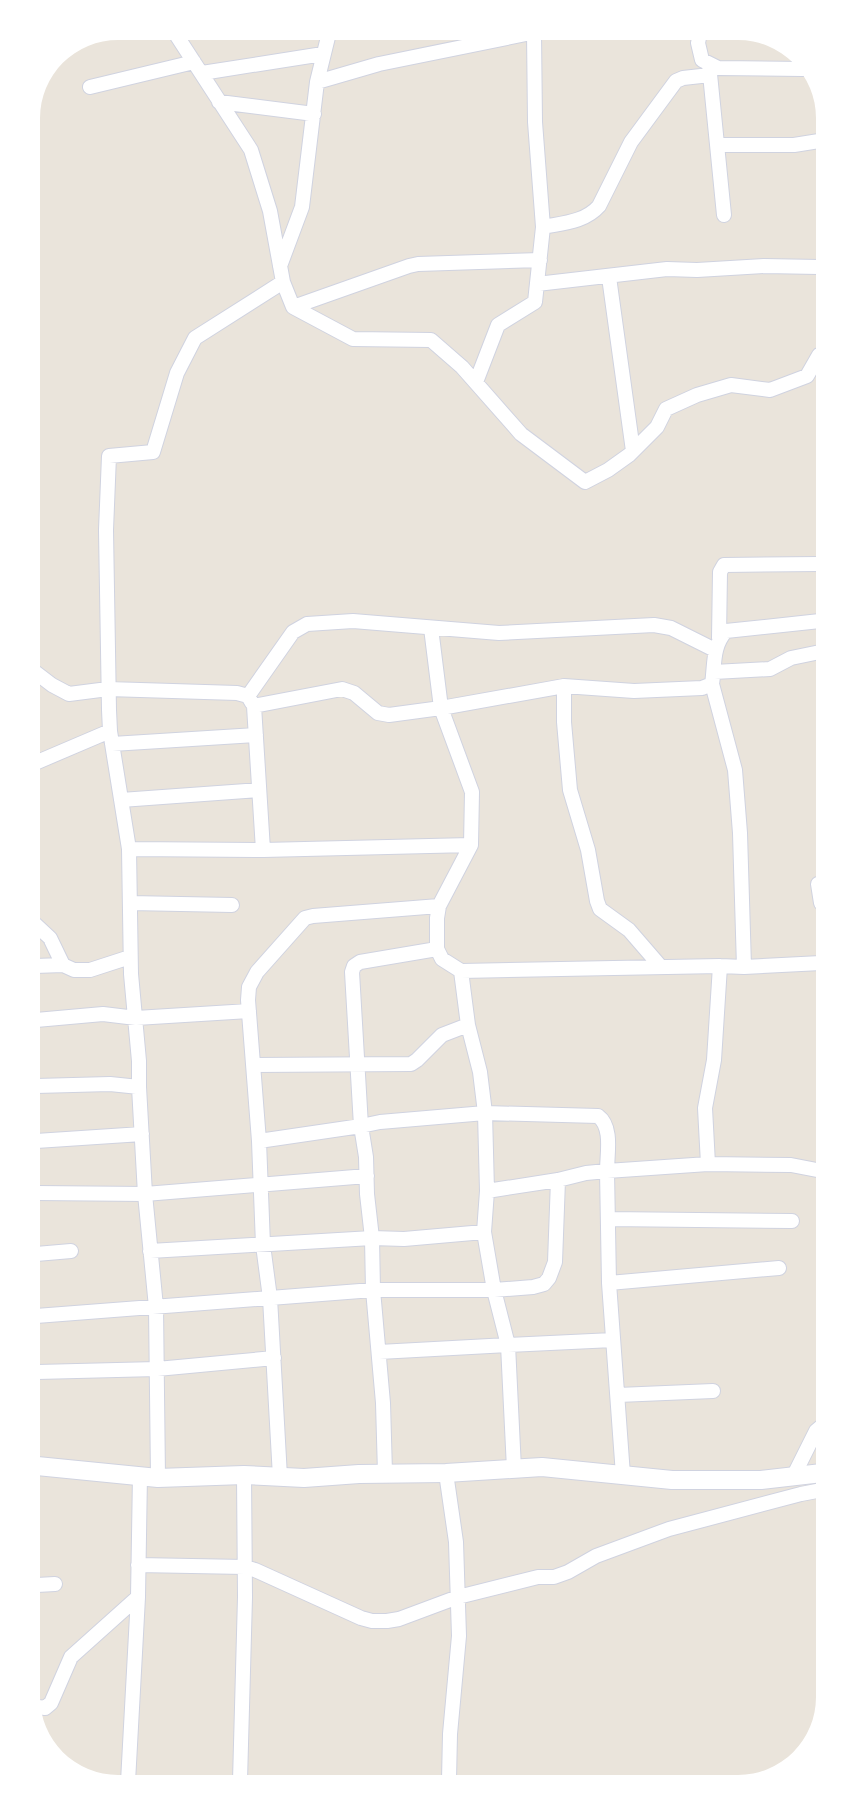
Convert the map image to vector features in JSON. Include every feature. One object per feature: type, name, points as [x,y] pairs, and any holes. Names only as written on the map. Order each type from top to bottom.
[{"type":"street","points":[[180,40],[250,150],[270,210],[283,282],[293,307],[353,339],[431,340],[476,382],[521,434],[585,482],[608,470],[633,451],[657,427],[666,409],[697,396],[731,385],[770,390],[807,376],[816,360]]},
{"type":"street","points":[[280,266],[302,207],[317,82],[327,40]]},
{"type":"street","points":[[317,82],[379,64],[498,40]]},
{"type":"street","points":[[476,382],[498,325],[535,302],[543,227],[535,122],[533,40]]},
{"type":"street","points":[[699,40],[698,44],[702,60],[710,70],[724,215]]},
{"type":"street","points":[[90,88],[198,67],[323,54]]},
{"type":"street","points":[[543,227],[584,218],[592,214],[599,206],[631,142],[676,81],[718,68],[799,69]]},
{"type":"street","points":[[219,102],[314,114]]},
{"type":"street","points":[[717,145],[794,145],[816,141]]},
{"type":"street","points":[[293,307],[418,264],[540,260]]},
{"type":"street","points":[[537,284],[667,270],[697,270],[764,266],[816,267]]},
{"type":"street","points":[[609,277],[633,451]]},
{"type":"street","points":[[158,1478],[156,1307],[145,1194],[139,1087],[140,1061],[130,957],[129,849],[111,738],[108,689],[106,530],[109,456],[154,452],[177,373],[195,338],[283,282]]},
{"type":"street","points":[[744,967],[740,833],[735,770],[713,678],[717,644],[720,572],[724,565],[816,564]]},
{"type":"street","points":[[263,850],[256,735],[251,701],[293,632],[307,624],[353,621],[499,634],[654,625],[671,628],[717,644]]},
{"type":"street","points":[[717,644],[726,631],[816,621]]},
{"type":"street","points":[[431,628],[441,708],[472,792],[471,845],[438,906],[437,949],[442,959],[461,971],[720,966],[744,967],[816,963]]},
{"type":"street","points":[[40,676],[52,685],[69,694],[108,689],[237,693],[251,701],[342,689],[354,693],[378,713],[389,715],[441,708],[564,686],[634,691],[702,688],[713,678],[770,669],[791,658],[816,653]]},
{"type":"street","points":[[564,686],[564,722],[570,790],[588,850],[597,901],[600,909],[629,930],[661,967]]},
{"type":"street","points":[[40,761],[111,738],[256,735]]},
{"type":"street","points":[[121,800],[259,790]]},
{"type":"street","points":[[129,849],[263,850],[471,845]]},
{"type":"street","points":[[130,903],[232,905]]},
{"type":"street","points":[[280,1476],[270,1298],[263,1245],[259,1141],[248,1000],[249,987],[253,979],[305,918],[313,916],[438,906]]},
{"type":"street","points":[[40,929],[50,938],[63,965]]},
{"type":"street","points":[[385,1473],[383,1403],[373,1290],[372,1238],[366,1157],[361,1126],[352,972],[354,966],[360,962],[437,949]]},
{"type":"street","points":[[40,966],[63,965],[74,970],[90,970],[130,957]]},
{"type":"street","points":[[708,1164],[705,1108],[714,1060],[720,966]]},
{"type":"street","points":[[461,971],[468,1025],[480,1072],[485,1113],[487,1191],[484,1232],[494,1290],[508,1345],[514,1469]]},
{"type":"street","points":[[40,1020],[103,1014],[136,1018],[249,1011]]},
{"type":"street","points":[[254,1065],[411,1064],[442,1035],[468,1025]]},
{"type":"street","points":[[40,1086],[110,1084],[139,1087]]},
{"type":"street","points":[[259,1141],[380,1122],[485,1113],[598,1116],[604,1120],[608,1133],[607,1171],[609,1283],[623,1475]]},
{"type":"street","points":[[40,1141],[142,1134]]},
{"type":"street","points":[[487,1191],[558,1180],[586,1173],[708,1164],[791,1165],[816,1170]]},
{"type":"street","points":[[40,1193],[145,1194],[260,1183],[367,1176]]},
{"type":"street","points":[[40,1316],[373,1290],[494,1290],[533,1287],[544,1284],[549,1278],[555,1262],[558,1180]]},
{"type":"street","points":[[608,1219],[792,1221]]},
{"type":"street","points":[[150,1250],[372,1238],[404,1239],[484,1232]]},
{"type":"street","points":[[40,1254],[71,1251]]},
{"type":"street","points":[[609,1283],[779,1268]]},
{"type":"street","points":[[379,1352],[613,1340]]},
{"type":"street","points":[[40,1372],[157,1368],[274,1358]]},
{"type":"street","points":[[618,1395],[713,1391]]},
{"type":"street","points":[[793,1477],[816,1431]]},
{"type":"street","points":[[40,1466],[158,1478],[244,1475],[304,1478],[385,1473],[446,1473],[542,1467],[672,1480],[761,1480],[816,1474]]},
{"type":"street","points":[[446,1473],[456,1542],[459,1636],[450,1734],[449,1775]]},
{"type":"street","points":[[240,1775],[245,1567],[244,1475]]},
{"type":"street","points":[[128,1775],[138,1597],[140,1476]]},
{"type":"street","points":[[138,1564],[245,1567],[255,1570],[361,1618],[372,1621],[387,1621],[399,1619],[458,1597],[538,1577],[554,1577],[568,1572],[596,1556],[669,1528],[816,1491]]},
{"type":"street","points":[[40,1585],[55,1584]]},
{"type":"street","points":[[40,1707],[45,1708],[51,1703],[71,1657],[138,1597]]}]
